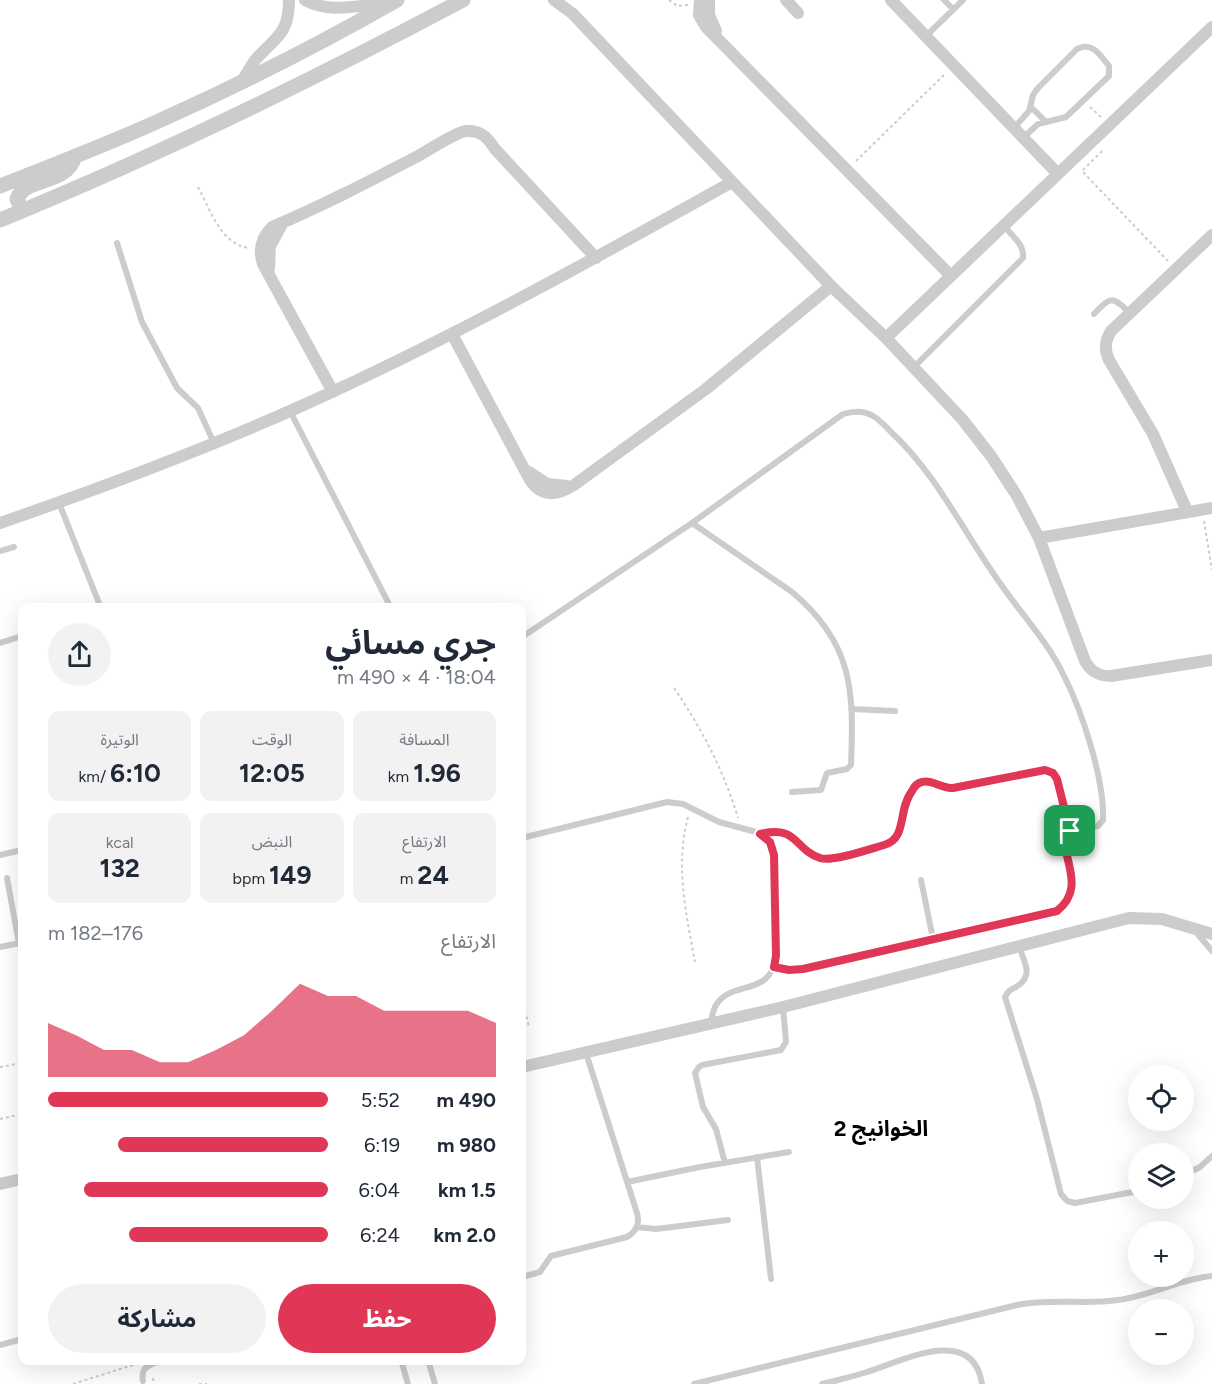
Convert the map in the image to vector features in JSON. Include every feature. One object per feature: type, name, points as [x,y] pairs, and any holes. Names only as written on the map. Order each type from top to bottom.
[{"type":"street","points":[[241,83],[251,66],[282,31],[287,21],[289,0]]},
{"type":"street","points":[[305,0],[335,9],[394,1]]},
{"type":"street","points":[[0,219],[112,173],[258,106],[463,0]]},
{"type":"street","points":[[554,0],[573,14],[831,286],[886,338],[962,419],[991,456],[1017,496],[1039,538],[1085,661],[1093,672],[1111,676],[1212,660]]},
{"type":"street","points":[[569,0],[573,14]]},
{"type":"street","points":[[702,0],[719,38],[951,276]]},
{"type":"street","points":[[786,0],[798,13]]},
{"type":"street","points":[[891,0],[1058,174]]},
{"type":"street","points":[[0,186],[159,121],[241,83],[318,44],[394,1]]},
{"type":"street","points":[[886,338],[1212,27]]},
{"type":"street","points":[[333,392],[263,264],[260,248],[266,233],[272,227],[462,132],[476,131],[489,139],[495,149],[596,258]]},
{"type":"street","points":[[22,210],[17,200],[21,192],[64,173],[71,166],[75,156]]},
{"type":"street","points":[[0,523],[59,503],[214,443],[333,392],[452,334],[596,258],[732,182]]},
{"type":"street","points":[[270,276],[268,266],[270,246],[273,237],[285,222]]},
{"type":"street","points":[[1187,511],[1153,434],[1107,354],[1106,342],[1108,336],[1130,313],[1176,269],[1210,241]]},
{"type":"street","points":[[452,334],[534,486],[548,494],[564,492],[706,389],[831,286]]},
{"type":"street","points":[[1039,538],[1207,508]]},
{"type":"street","points":[[526,1066],[783,1007],[1129,918],[1162,919],[1212,934]]},
{"type":"street","points":[[0,1184],[18,1180]]},
{"type":"lane","points":[[944,0],[953,9]]},
{"type":"lane","points":[[926,36],[963,0]]},
{"type":"lane","points":[[1014,128],[1031,107],[1035,91],[1077,49],[1084,46],[1093,48],[1109,66],[1110,73],[1107,79],[1062,120],[1038,124],[1024,137]]},
{"type":"lane","points":[[1031,107],[1045,122]]},
{"type":"lane","points":[[914,368],[1023,258],[1021,246],[1004,226]]},
{"type":"lane","points":[[117,243],[142,322],[177,388],[198,408],[214,443]]},
{"type":"lane","points":[[1094,314],[1107,301],[1113,299],[1130,313]]},
{"type":"lane","points":[[290,411],[388,603]]},
{"type":"lane","points":[[526,634],[692,523],[843,414],[862,412],[875,417],[898,438],[924,470],[1002,586],[1046,644],[1066,678],[1090,744],[1099,782],[1103,816],[1098,826],[1070,831],[1066,838],[1072,889],[1062,907],[1050,914],[803,969],[789,970],[774,967]]},
{"type":"lane","points":[[59,503],[99,603]]},
{"type":"lane","points":[[692,523],[792,592],[820,618],[831,634],[844,661],[852,709],[849,768],[827,773],[821,790],[792,792]]},
{"type":"lane","points":[[0,551],[14,546]]},
{"type":"lane","points":[[0,643],[18,637]]},
{"type":"lane","points":[[852,709],[895,711]]},
{"type":"lane","points":[[526,836],[675,802],[708,818],[760,834],[770,842],[774,855],[776,956],[774,967],[764,981],[721,999],[716,1005],[710,1024]]},
{"type":"lane","points":[[0,855],[18,851]]},
{"type":"lane","points":[[7,878],[18,929]]},
{"type":"lane","points":[[921,880],[933,939]]},
{"type":"lane","points":[[1194,929],[1212,951]]},
{"type":"lane","points":[[0,947],[18,944]]},
{"type":"lane","points":[[1019,946],[1027,977],[1008,991],[1005,997],[1037,1099],[1061,1194],[1067,1201],[1075,1203],[1128,1193]]},
{"type":"lane","points":[[725,1163],[716,1129],[703,1107],[694,1073],[702,1065],[781,1050],[786,1042],[783,1007]]},
{"type":"lane","points":[[526,1276],[540,1272],[551,1256],[627,1237],[637,1227],[638,1218],[586,1053]]},
{"type":"lane","points":[[627,1182],[789,1152]]},
{"type":"lane","points":[[1194,1170],[1212,1156]]},
{"type":"lane","points":[[757,1157],[771,1279]]},
{"type":"lane","points":[[637,1227],[656,1229],[728,1221]]},
{"type":"lane","points":[[694,1384],[1017,1305],[1048,1300],[1086,1302],[1121,1300],[1178,1282],[1212,1276]]},
{"type":"lane","points":[[0,1345],[18,1340]]},
{"type":"lane","points":[[822,1384],[868,1372],[915,1354],[939,1350],[958,1353],[970,1360],[979,1372],[982,1384]]},
{"type":"lane","points":[[143,1381],[142,1372],[149,1365]]},
{"type":"lane","points":[[402,1365],[408,1384]]},
{"type":"lane","points":[[429,1365],[435,1384]]},
{"type":"path","points":[[669,0],[680,7],[702,0]]},
{"type":"path","points":[[847,170],[953,65]]},
{"type":"path","points":[[1083,101],[1103,119],[1092,130],[1107,146],[1082,171],[1176,269]]},
{"type":"path","points":[[198,187],[224,235],[230,241],[244,248],[260,248]]},
{"type":"path","points":[[1207,508],[1212,570]]},
{"type":"path","points":[[674,688],[715,756],[734,804],[741,830]]},
{"type":"path","points":[[760,834],[773,831],[783,832],[817,857],[831,859],[892,841],[900,832],[907,798],[916,785],[922,782],[953,788],[1045,770],[1053,773],[1057,779],[1070,831]]},
{"type":"path","points":[[691,808],[683,840],[681,872],[685,910],[695,962]]},
{"type":"path","points":[[526,1015],[529,1027]]},
{"type":"path","points":[[0,1068],[18,1063]]},
{"type":"path","points":[[0,1119],[18,1115]]},
{"type":"path","points":[[73,1384],[134,1365]]},
{"type":"path","points":[[149,1365],[154,1384]]},
{"type":"path","points":[[199,1384],[207,1384]]},
{"type":"district","name":"الخوانيج 2","points":[[881,1128]]},
{"type":"route","points":[[1045,770],[1056,776],[1070,831],[1067,834],[1066,843],[1072,889],[1066,902],[1057,911],[803,969],[789,970],[774,967],[776,956],[774,855],[770,842],[760,834],[773,831],[783,832],[817,857],[831,859],[892,841],[900,832],[907,798],[916,785],[922,782],[953,788],[1045,770]]}]
